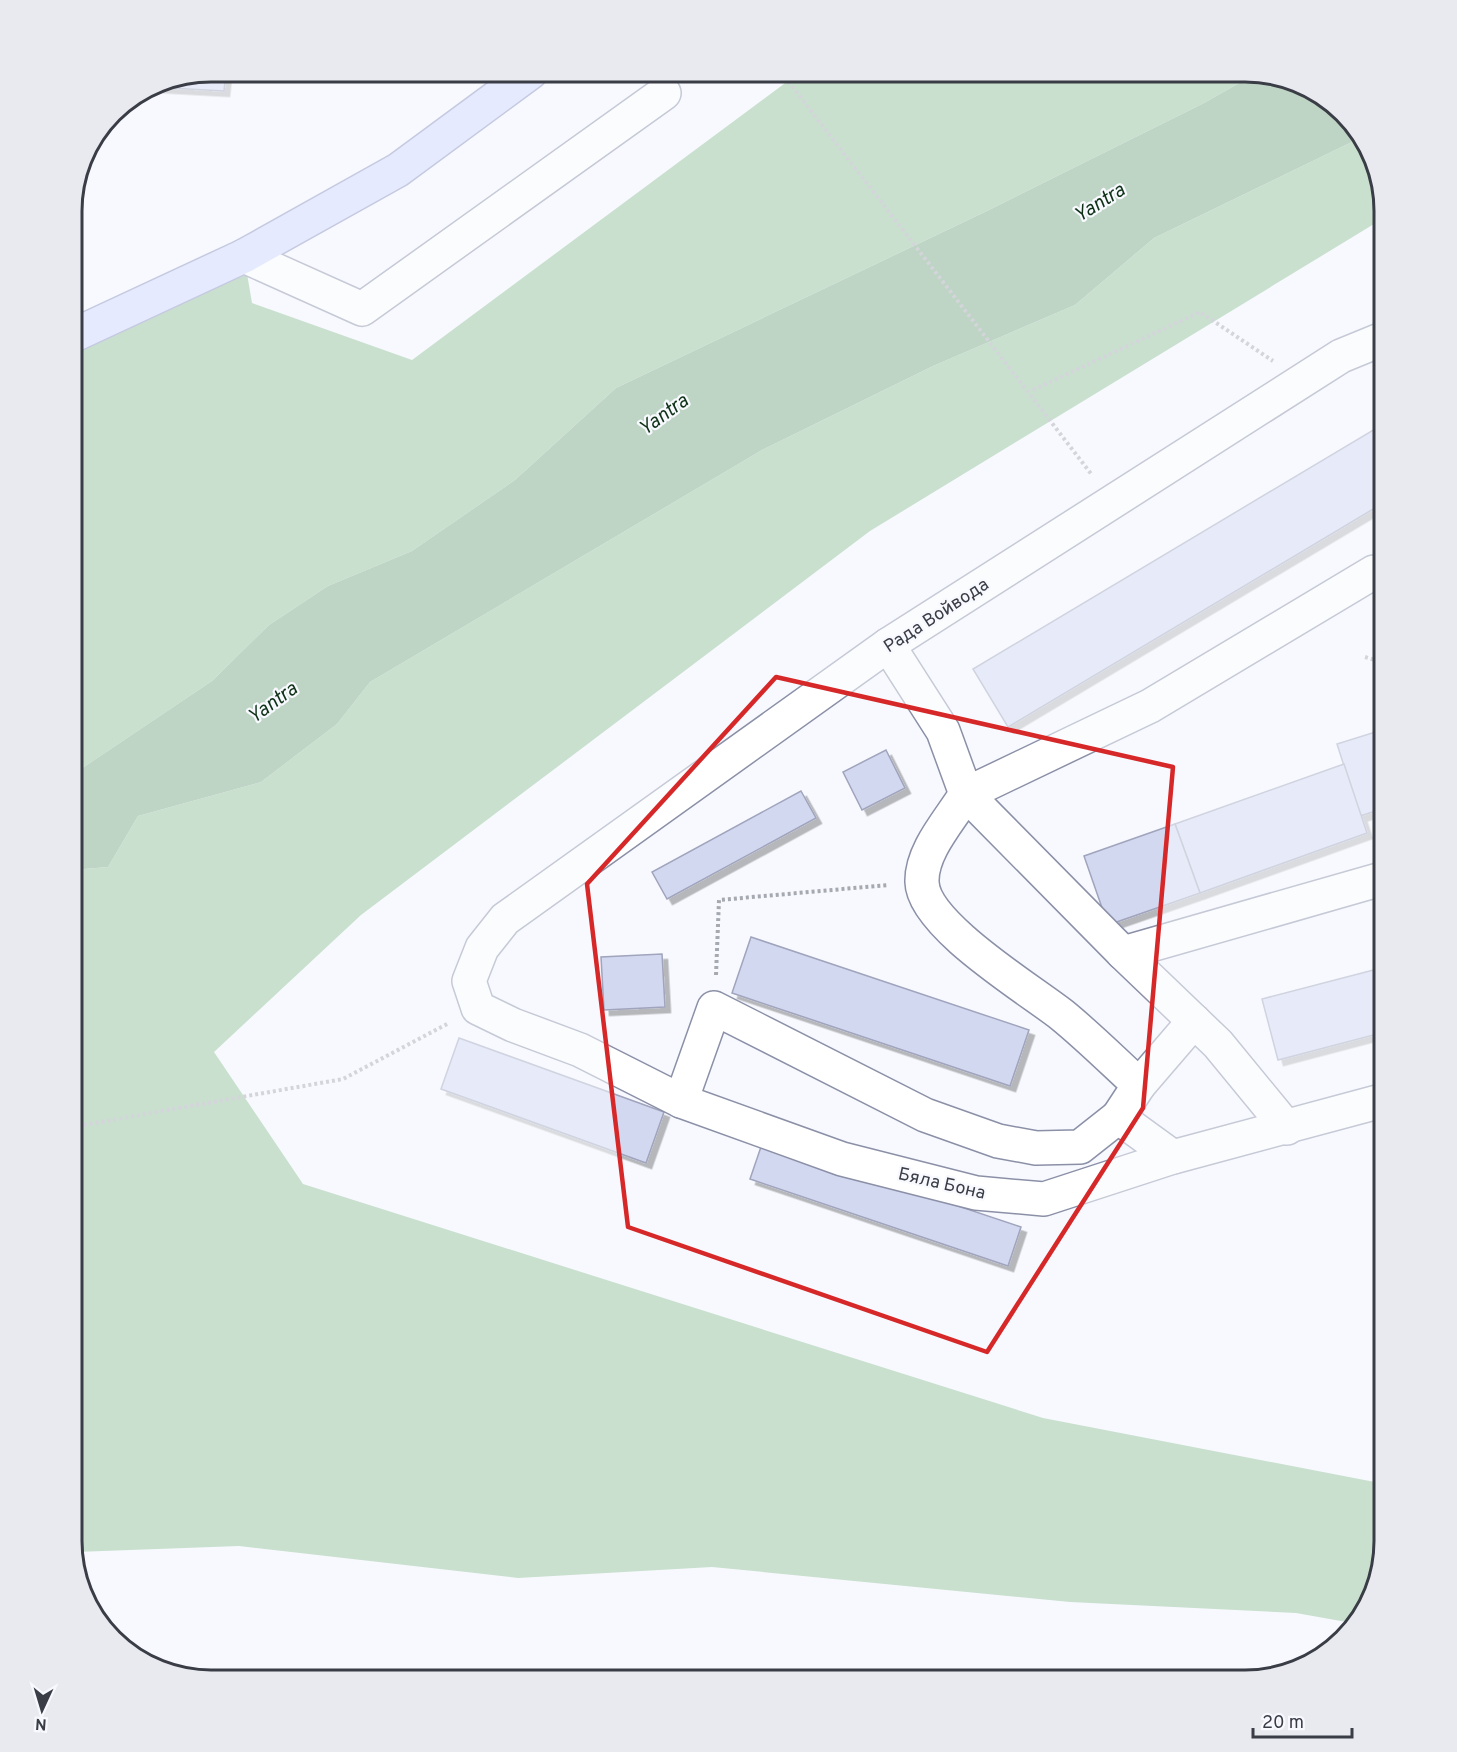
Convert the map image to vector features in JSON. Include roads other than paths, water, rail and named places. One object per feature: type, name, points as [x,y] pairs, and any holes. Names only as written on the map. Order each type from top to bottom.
[{"type":"main road","points":[[83,331],[244,256],[398,170],[516,83]]},
{"type":"street","points":[[244,256],[362,309],[664,93]]},
{"type":"street","name":"Рада Войвода","points":[[478,1008],[469,981],[482,948],[505,920],[888,645],[1341,356],[1374,342]]},
{"type":"street","points":[[1139,1085],[1062,1015],[957,936],[931,907],[922,884],[926,858],[966,794],[1150,706],[1374,572]]},
{"type":"street","points":[[888,645],[943,731],[966,794],[1123,953],[1218,1044],[1287,1128]]},
{"type":"street","points":[[1123,953],[1374,881]]},
{"type":"street","name":"Бяла Бона","points":[[478,1008],[513,1025],[580,1050],[681,1101],[842,1159],[976,1193],[1044,1199],[1173,1157],[1374,1103]]},
{"type":"street","points":[[681,1101],[714,1008],[925,1115],[998,1141],[1036,1148],[1080,1147],[1118,1117],[1139,1085],[1194,1021]]},
{"type":"street","points":[[1118,1117],[1173,1157]]},
{"type":"water","name":"Yantra","points":[[1239,83],[1279,87],[1295,92],[1324,109],[1337,120],[1354,141],[1154,238],[1075,305],[933,366],[762,450],[370,682],[337,724],[261,782],[138,816],[108,867],[83,869],[83,768],[212,681],[269,625],[328,586],[412,551],[515,480],[616,388],[987,211],[1204,103]]}]
